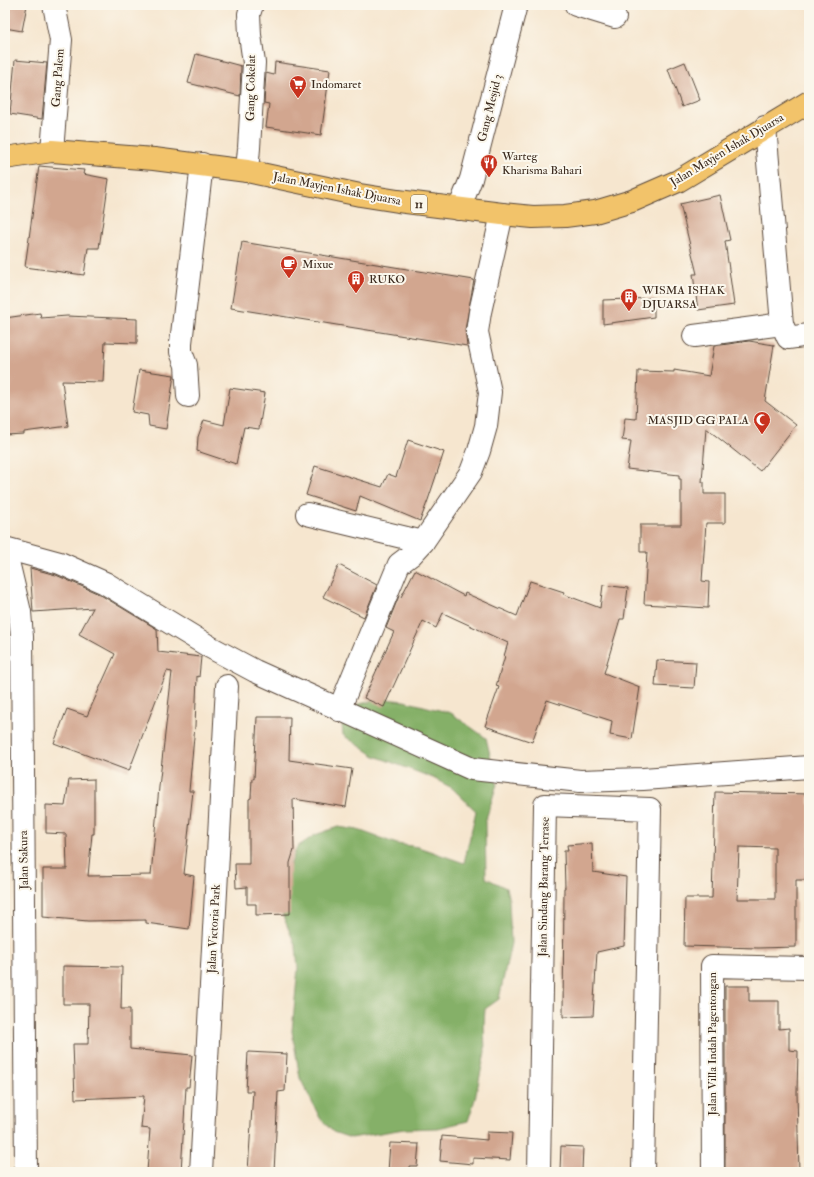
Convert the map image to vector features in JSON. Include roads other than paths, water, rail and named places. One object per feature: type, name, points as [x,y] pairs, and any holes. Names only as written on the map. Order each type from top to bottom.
[{"type":"main road","name":"Jalan Mayjen Ishak Djuarsa","points":[[5,158],[52,151],[202,164],[247,171],[360,195],[502,214],[533,217],[565,216],[595,212],[632,201],[678,181],[809,102]]},
{"type":"street","name":"Gang Palem","points":[[52,151],[61,40],[54,5]]},
{"type":"street","name":"Gang Cokelat","points":[[247,171],[254,63],[250,35],[250,14],[252,5]]},
{"type":"street","name":"Gang Mesjid 3","points":[[460,209],[471,179],[516,5]]},
{"type":"street","points":[[576,5],[615,17]]},
{"type":"street","points":[[766,127],[782,324],[788,338],[809,335]]},
{"type":"street","points":[[188,396],[186,365],[181,352],[181,343],[202,164]]},
{"type":"street","points":[[339,710],[399,564],[411,555],[422,542],[471,472],[480,451],[486,426],[490,392],[477,332],[480,312],[502,214]]},
{"type":"street","points":[[694,336],[782,324]]},
{"type":"street","points":[[307,514],[422,542]]},
{"type":"street","points":[[5,549],[60,563],[105,583],[210,647],[255,671],[472,769],[580,781],[644,779],[809,767]]},
{"type":"street","name":"Jalan Sakura","points":[[5,549],[10,594],[20,612],[22,637],[26,1172]]},
{"type":"street","name":"Jalan Victoria Park","points":[[200,1172],[227,686]]},
{"type":"street","name":"Jalan Sindang Barang Terrase","points":[[539,1172],[546,805],[650,810],[643,1172]]},
{"type":"street","name":"Jalan Villa Indah Pagentongan","points":[[713,1172],[712,966],[809,968]]},
{"type":"place","name":"Indomaret","points":[[298,99]]},
{"type":"place","name":"Warteg Kharisma Bahari","points":[[489,178]]},
{"type":"place","name":"Mixue","points":[[289,279]]},
{"type":"place","name":"RUKO","points":[[356,294]]},
{"type":"place","name":"WISMA ISHAK DJUARSA","points":[[629,312]]},
{"type":"place","name":"MASJID GG PALA","points":[[762,435]]}]
